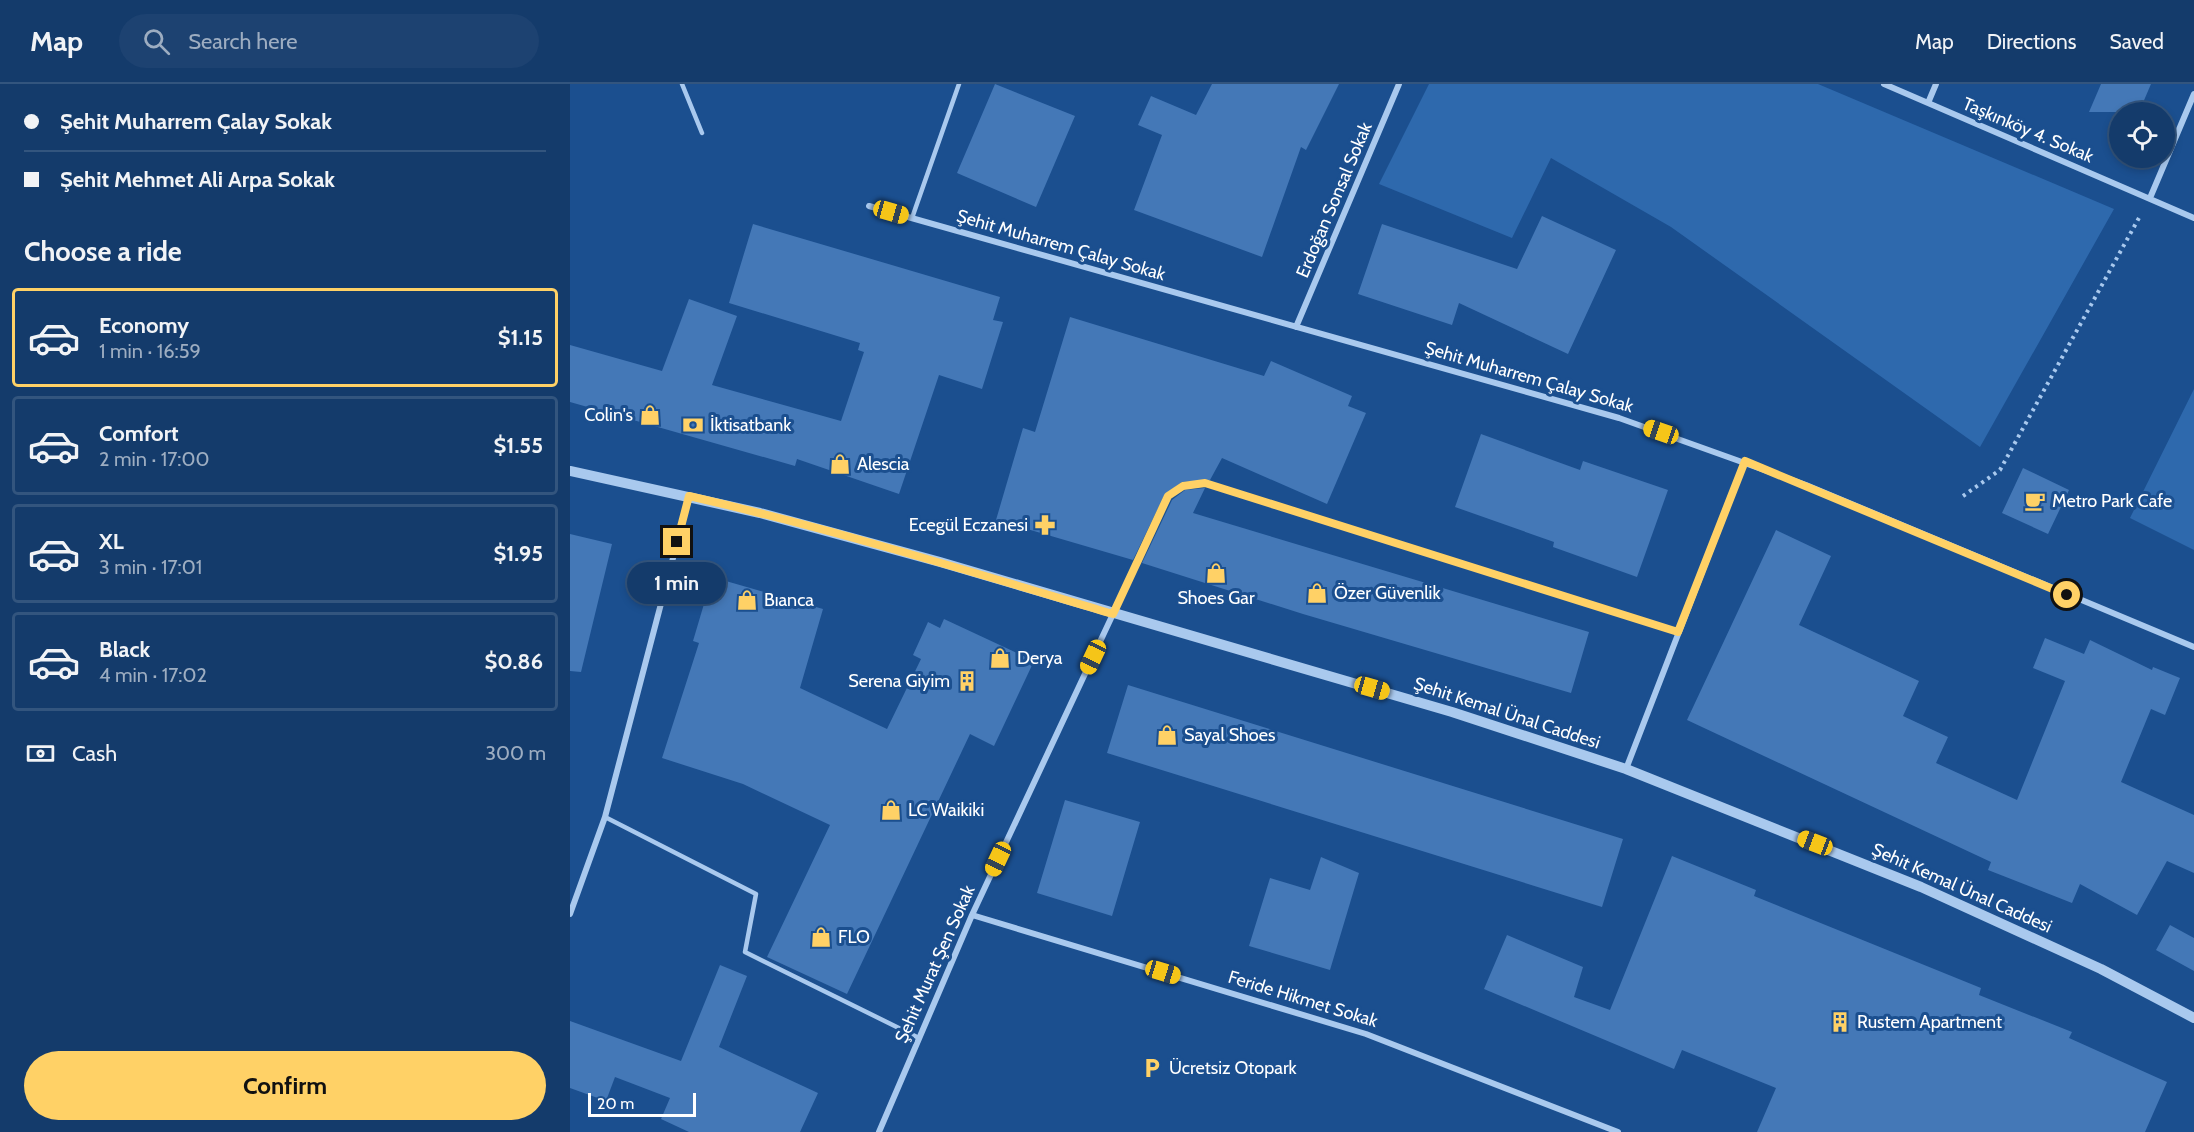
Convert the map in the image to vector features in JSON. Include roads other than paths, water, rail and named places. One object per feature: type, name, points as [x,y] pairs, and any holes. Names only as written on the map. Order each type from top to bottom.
[{"type":"street","name":"Erdoğan Sonsal Sokak","points":[[1296,327],[1399,84]]},
{"type":"street","name":"Taşkınköy 4. Sokak","points":[[1884,84],[2194,218]]},
{"type":"street","points":[[1928,103],[1936,84]]},
{"type":"street","points":[[2150,198],[2194,94]]},
{"type":"street","name":"Şehit Muharrem Çalay Sokak","points":[[869,206],[1597,411],[1745,461],[2194,647]]},
{"type":"street","points":[[1626,769],[1745,461]]},
{"type":"street","name":"Şehit Kemal Ünal Caddesi","points":[[570,471],[760,513],[940,562],[1452,712],[1626,769],[1921,887],[2101,969],[2194,1018]]},
{"type":"street","points":[[570,914],[605,817],[689,496]]},
{"type":"street","name":"Şehit Murat Şen Sokak","points":[[879,1132],[972,915],[1113,614]]},
{"type":"street","name":"Feride Hikmet Sokak","points":[[972,915],[1366,1034],[1618,1132]]},
{"type":"lane","points":[[682,84],[702,133]]},
{"type":"lane","points":[[912,218],[959,84]]},
{"type":"lane","points":[[1113,614],[1168,496],[1183,486],[1205,483],[1678,632]]},
{"type":"lane","points":[[605,817],[756,894],[745,952],[919,1038]]},
{"type":"place","name":"Colin's","points":[[650,415]]},
{"type":"place","name":"İktisatbank","points":[[693,425]]},
{"type":"place","name":"Alescia","points":[[840,464]]},
{"type":"place","name":"Metro Park Cafe","points":[[2035,501]]},
{"type":"place","name":"Ecegül Eczanesi","points":[[1045,525]]},
{"type":"place","name":"Shoes Gar","points":[[1216,573]]},
{"type":"place","name":"Özer Güvenlik","points":[[1317,593]]},
{"type":"place","name":"Bıanca","points":[[747,600]]},
{"type":"place","name":"Derya","points":[[1000,658]]},
{"type":"place","name":"Serena Giyim","points":[[967,681]]},
{"type":"place","name":"Sayal Shoes","points":[[1167,735]]},
{"type":"place","name":"LC Waikiki","points":[[891,810]]},
{"type":"place","name":"FLO","points":[[821,937]]},
{"type":"place","name":"Rustem Apartment","points":[[1840,1022]]},
{"type":"place","name":"Ücretsiz Otopark","points":[[1152,1068]]}]
